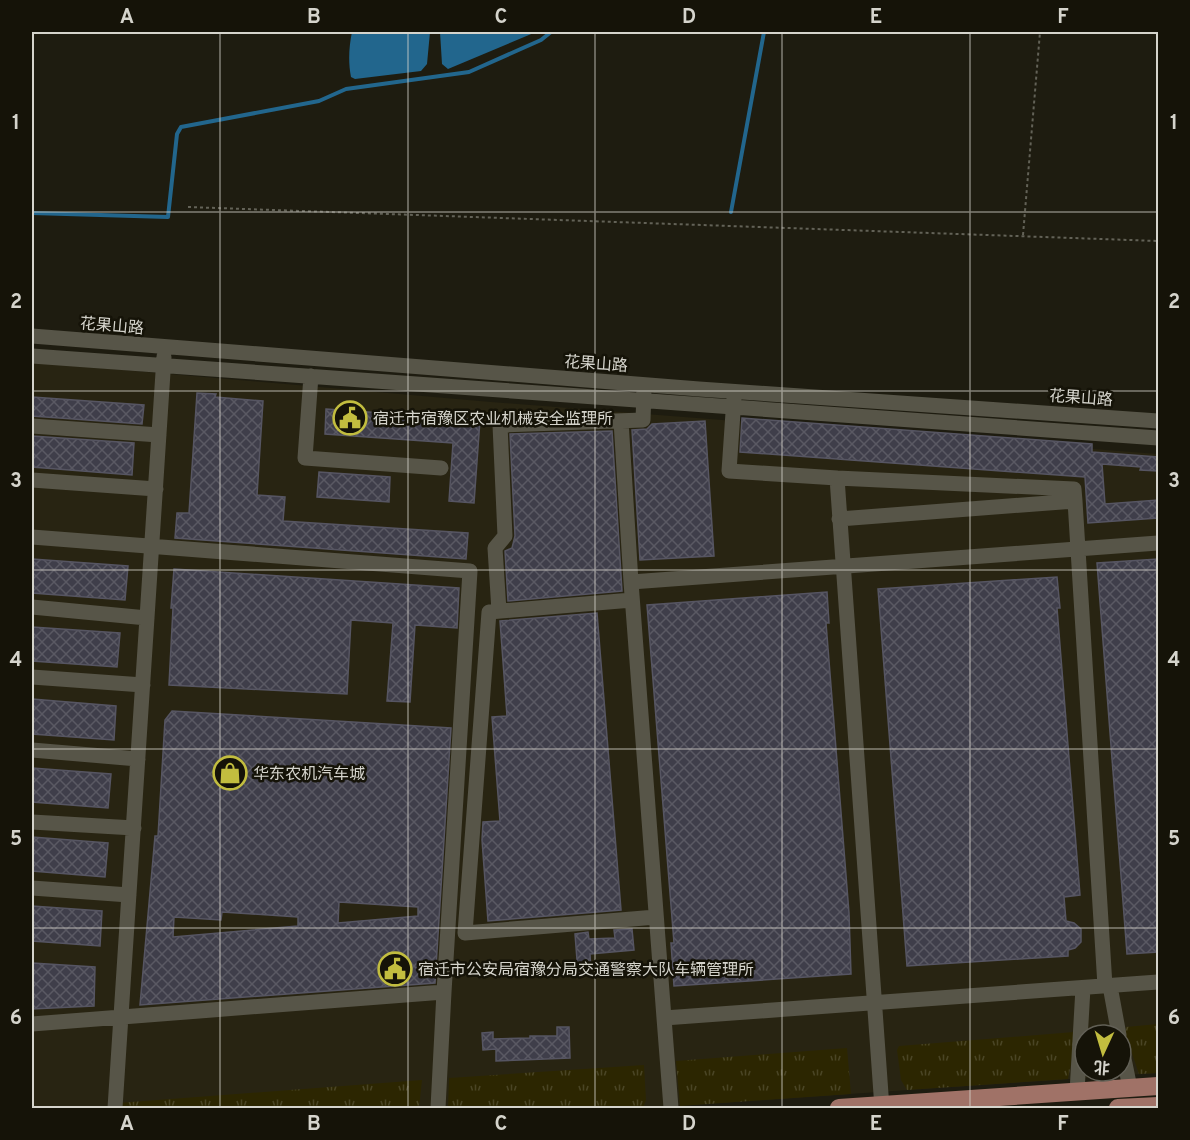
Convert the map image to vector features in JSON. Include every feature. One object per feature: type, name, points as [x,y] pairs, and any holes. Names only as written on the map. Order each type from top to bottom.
[{"type":"main road","points":[[839,1108],[882,1107],[1158,1086]]},
{"type":"main road","points":[[1118,1108],[1158,1106]]},
{"type":"street","name":"花果山路","points":[[32,336],[644,393]]},
{"type":"street","points":[[115,1108],[165,347]]},
{"type":"street","name":"花果山路","points":[[32,356],[311,376],[1158,421]]},
{"type":"street","points":[[311,376],[305,458],[441,468]]},
{"type":"street","points":[[499,611],[495,548],[506,536],[500,425],[643,420],[644,393]]},
{"type":"street","name":"花果山路","points":[[734,399],[1158,438]]},
{"type":"street","points":[[734,399],[729,471],[1074,489],[1107,986],[1116,1023]]},
{"type":"street","points":[[621,421],[670,1108]]},
{"type":"street","points":[[32,426],[159,435]]},
{"type":"street","points":[[837,478],[882,1107]]},
{"type":"street","points":[[32,480],[156,489]]},
{"type":"street","points":[[839,519],[1075,501]]},
{"type":"street","points":[[32,537],[470,572],[438,1108]]},
{"type":"street","points":[[631,582],[1158,543]]},
{"type":"street","points":[[632,600],[489,612],[465,933],[656,917]]},
{"type":"street","points":[[32,608],[147,618]]},
{"type":"street","points":[[32,677],[143,685]]},
{"type":"street","points":[[32,750],[138,759]]},
{"type":"street","points":[[32,822],[134,828]]},
{"type":"street","points":[[32,888],[129,895]]},
{"type":"street","points":[[664,1018],[1158,982]]},
{"type":"street","points":[[1077,1092],[1083,988]]},
{"type":"street","points":[[32,1024],[444,992]]},
{"type":"street","points":[[1129,1083],[1130,1088]]},
{"type":"path","points":[[1023,236],[1040,32]]},
{"type":"path","points":[[188,207],[1158,241]]},
{"type":"shaded area","points":[[32,362],[491,402],[1158,454],[1158,1073],[1133,1075],[1133,1023],[1073,1023],[1073,1079],[646,1108],[32,1108]]},
{"type":"green space","points":[[1158,1024],[1158,1073],[1139,1074],[1133,1056],[1133,1026]]},
{"type":"green space","points":[[1073,1032],[1073,1053],[1068,1079],[907,1090],[901,1080],[897,1050],[899,1046]]},
{"type":"green space","points":[[847,1048],[851,1094],[680,1106],[676,1061]]},
{"type":"green space","points":[[644,1065],[646,1100],[643,1108],[448,1108],[449,1078]]},
{"type":"green space","points":[[422,1080],[419,1108],[118,1108],[118,1103]]},
{"type":"water","points":[[352,32],[430,32],[427,64],[421,71],[355,79],[351,77],[349,66]]},
{"type":"water","points":[[440,32],[536,32],[448,69],[442,64]]},
{"type":"building","points":[[197,393],[216,394],[215,397],[263,401],[257,495],[285,497],[283,521],[468,533],[466,559],[175,538],[177,513],[189,513]]},
{"type":"building","points":[[32,397],[144,405],[142,424],[32,416]]},
{"type":"building","points":[[326,409],[480,420],[474,503],[449,501],[453,443],[325,434]]},
{"type":"building","points":[[742,418],[1092,444],[1092,452],[1158,457],[1158,471],[1140,470],[1141,467],[1102,464],[1105,504],[1158,500],[1158,518],[1088,523],[1085,477],[740,452]]},
{"type":"building","points":[[705,421],[714,556],[640,560],[632,430],[647,429],[652,424]]},
{"type":"building","points":[[612,431],[622,591],[508,601],[505,551],[512,548],[515,536],[510,434]]},
{"type":"building","points":[[32,436],[134,443],[132,475],[32,467]]},
{"type":"building","points":[[319,472],[390,477],[389,502],[317,497]]},
{"type":"building","points":[[32,559],[128,566],[125,600],[32,593]]},
{"type":"building","points":[[1158,559],[1158,952],[1127,954],[1097,563]]},
{"type":"building","points":[[174,569],[459,588],[457,628],[415,625],[410,702],[387,701],[393,623],[351,620],[347,694],[169,685]]},
{"type":"building","points":[[1057,577],[1060,608],[1057,608],[1080,895],[1064,897],[1066,921],[1074,923],[1081,929],[1081,942],[1075,948],[1068,950],[1068,956],[907,966],[878,589]]},
{"type":"building","points":[[827,592],[829,623],[826,623],[849,913],[851,974],[674,986],[671,943],[674,943],[647,605]]},
{"type":"building","points":[[597,613],[621,910],[488,921],[482,840],[483,822],[500,821],[492,717],[507,716],[500,621]]},
{"type":"building","points":[[32,627],[120,633],[117,667],[32,661]]},
{"type":"building","points":[[32,699],[116,706],[114,740],[32,734]]},
{"type":"building","points":[[172,711],[451,728],[435,983],[140,1005],[155,836],[158,836],[165,720]],"holes":[[[339,902],[418,907],[418,916],[338,923]],[[222,912],[298,917],[298,926],[173,937],[174,917],[221,920]]]},
{"type":"building","points":[[32,768],[111,774],[108,808],[32,802]]},
{"type":"building","points":[[32,837],[108,843],[105,877],[32,871]]},
{"type":"building","points":[[32,906],[102,911],[100,946],[32,941]]},
{"type":"building","points":[[632,929],[634,950],[590,954],[591,972],[578,973],[575,934],[588,932],[589,939],[615,938],[614,930]]},
{"type":"building","points":[[32,963],[95,967],[94,1006],[32,1009]]},
{"type":"building","points":[[557,1027],[569,1027],[570,1058],[496,1061],[496,1049],[483,1050],[482,1033],[493,1032],[493,1039],[557,1036]]},
{"type":"waterway","points":[[32,213],[168,217],[177,134],[181,127],[319,101],[346,89],[469,72],[541,40],[551,32]]},
{"type":"waterway","points":[[731,212],[764,32]]},
{"type":"place","name":"宿迁市宿豫区农业机械安全监理所","points":[[350,418]]},
{"type":"place","name":"华东农机汽车城","points":[[230,773]]},
{"type":"place","name":"宿迁市公安局宿豫分局交通警察大队车辆管理所","points":[[395,969]]}]
